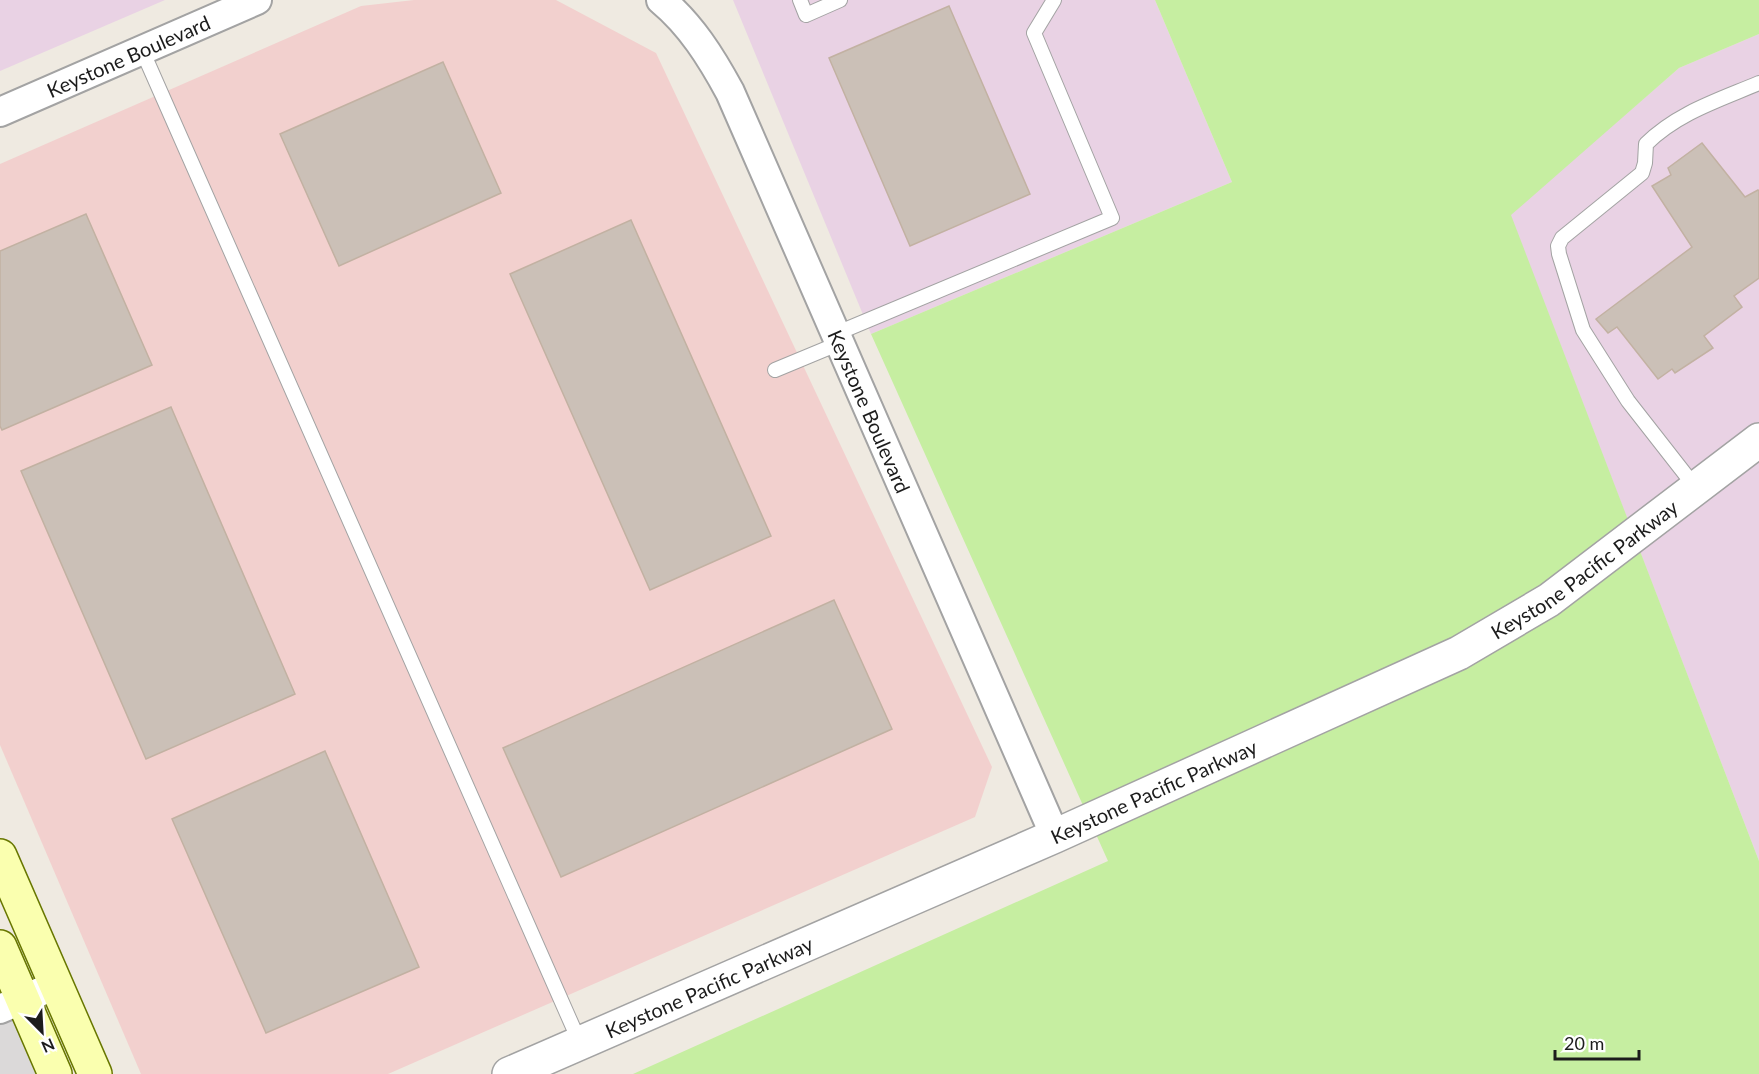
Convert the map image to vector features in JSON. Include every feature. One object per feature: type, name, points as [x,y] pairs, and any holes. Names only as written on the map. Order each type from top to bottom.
[{"type":"main road","points":[[0,856],[95,1074]]},
{"type":"main road","points":[[0,947],[11,1004],[55,1074]]},
{"type":"street","name":"Keystone Boulevard","points":[[0,112],[257,0]]},
{"type":"street","name":"Keystone Boulevard","points":[[669,2],[713,61],[730,92],[1055,836]]},
{"type":"street","name":"Keystone Pacific Parkway","points":[[509,1074],[1055,836],[1459,653],[1549,600],[1759,440]]},
{"type":"street","points":[[11,1004],[56,985]]},
{"type":"lane","points":[[800,0],[806,15],[840,0]]},
{"type":"lane","points":[[775,370],[837,338],[1112,218],[1034,33],[1054,0]]},
{"type":"lane","points":[[142,50],[580,1043]]},
{"type":"lane","points":[[1696,488],[1628,401],[1583,330],[1558,246],[1562,238],[1642,173],[1646,144],[1654,136],[1686,114],[1759,83]]},
{"type":"shaded area","points":[[0,0],[165,0],[0,71]]},
{"type":"shaded area","points":[[414,0],[556,0],[656,53],[992,767],[975,817],[388,1074],[141,1074],[0,745],[0,164],[361,6]]},
{"type":"shaded area","points":[[733,0],[1155,0],[1232,182],[871,334]]},
{"type":"shaded area","points":[[1759,34],[1759,861],[1510,214],[1679,68]]},
{"type":"shaded area","points":[[0,983],[39,1074],[0,1074]]},
{"type":"green space","points":[[1155,0],[1759,0],[1759,34],[1679,68],[1511,215],[1759,861],[1759,1074],[633,1074],[1108,861],[871,334],[1232,182]]},
{"type":"building","points":[[949,6],[1030,194],[910,246],[829,58]]},
{"type":"building","points":[[443,62],[501,193],[339,266],[280,134]]},
{"type":"building","points":[[1702,143],[1745,197],[1759,191],[1759,278],[1734,296],[1742,307],[1704,336],[1713,348],[1675,373],[1672,369],[1658,379],[1617,327],[1608,333],[1596,319],[1692,247],[1652,186],[1671,175],[1668,168]]},
{"type":"building","points":[[86,214],[152,365],[2,430],[0,426],[0,251]]},
{"type":"building","points":[[631,220],[771,536],[650,590],[510,274]]},
{"type":"building","points":[[171,407],[295,694],[146,759],[21,471]]},
{"type":"building","points":[[834,600],[892,729],[561,877],[503,748]]},
{"type":"building","points":[[325,751],[419,967],[266,1033],[172,819]]}]
